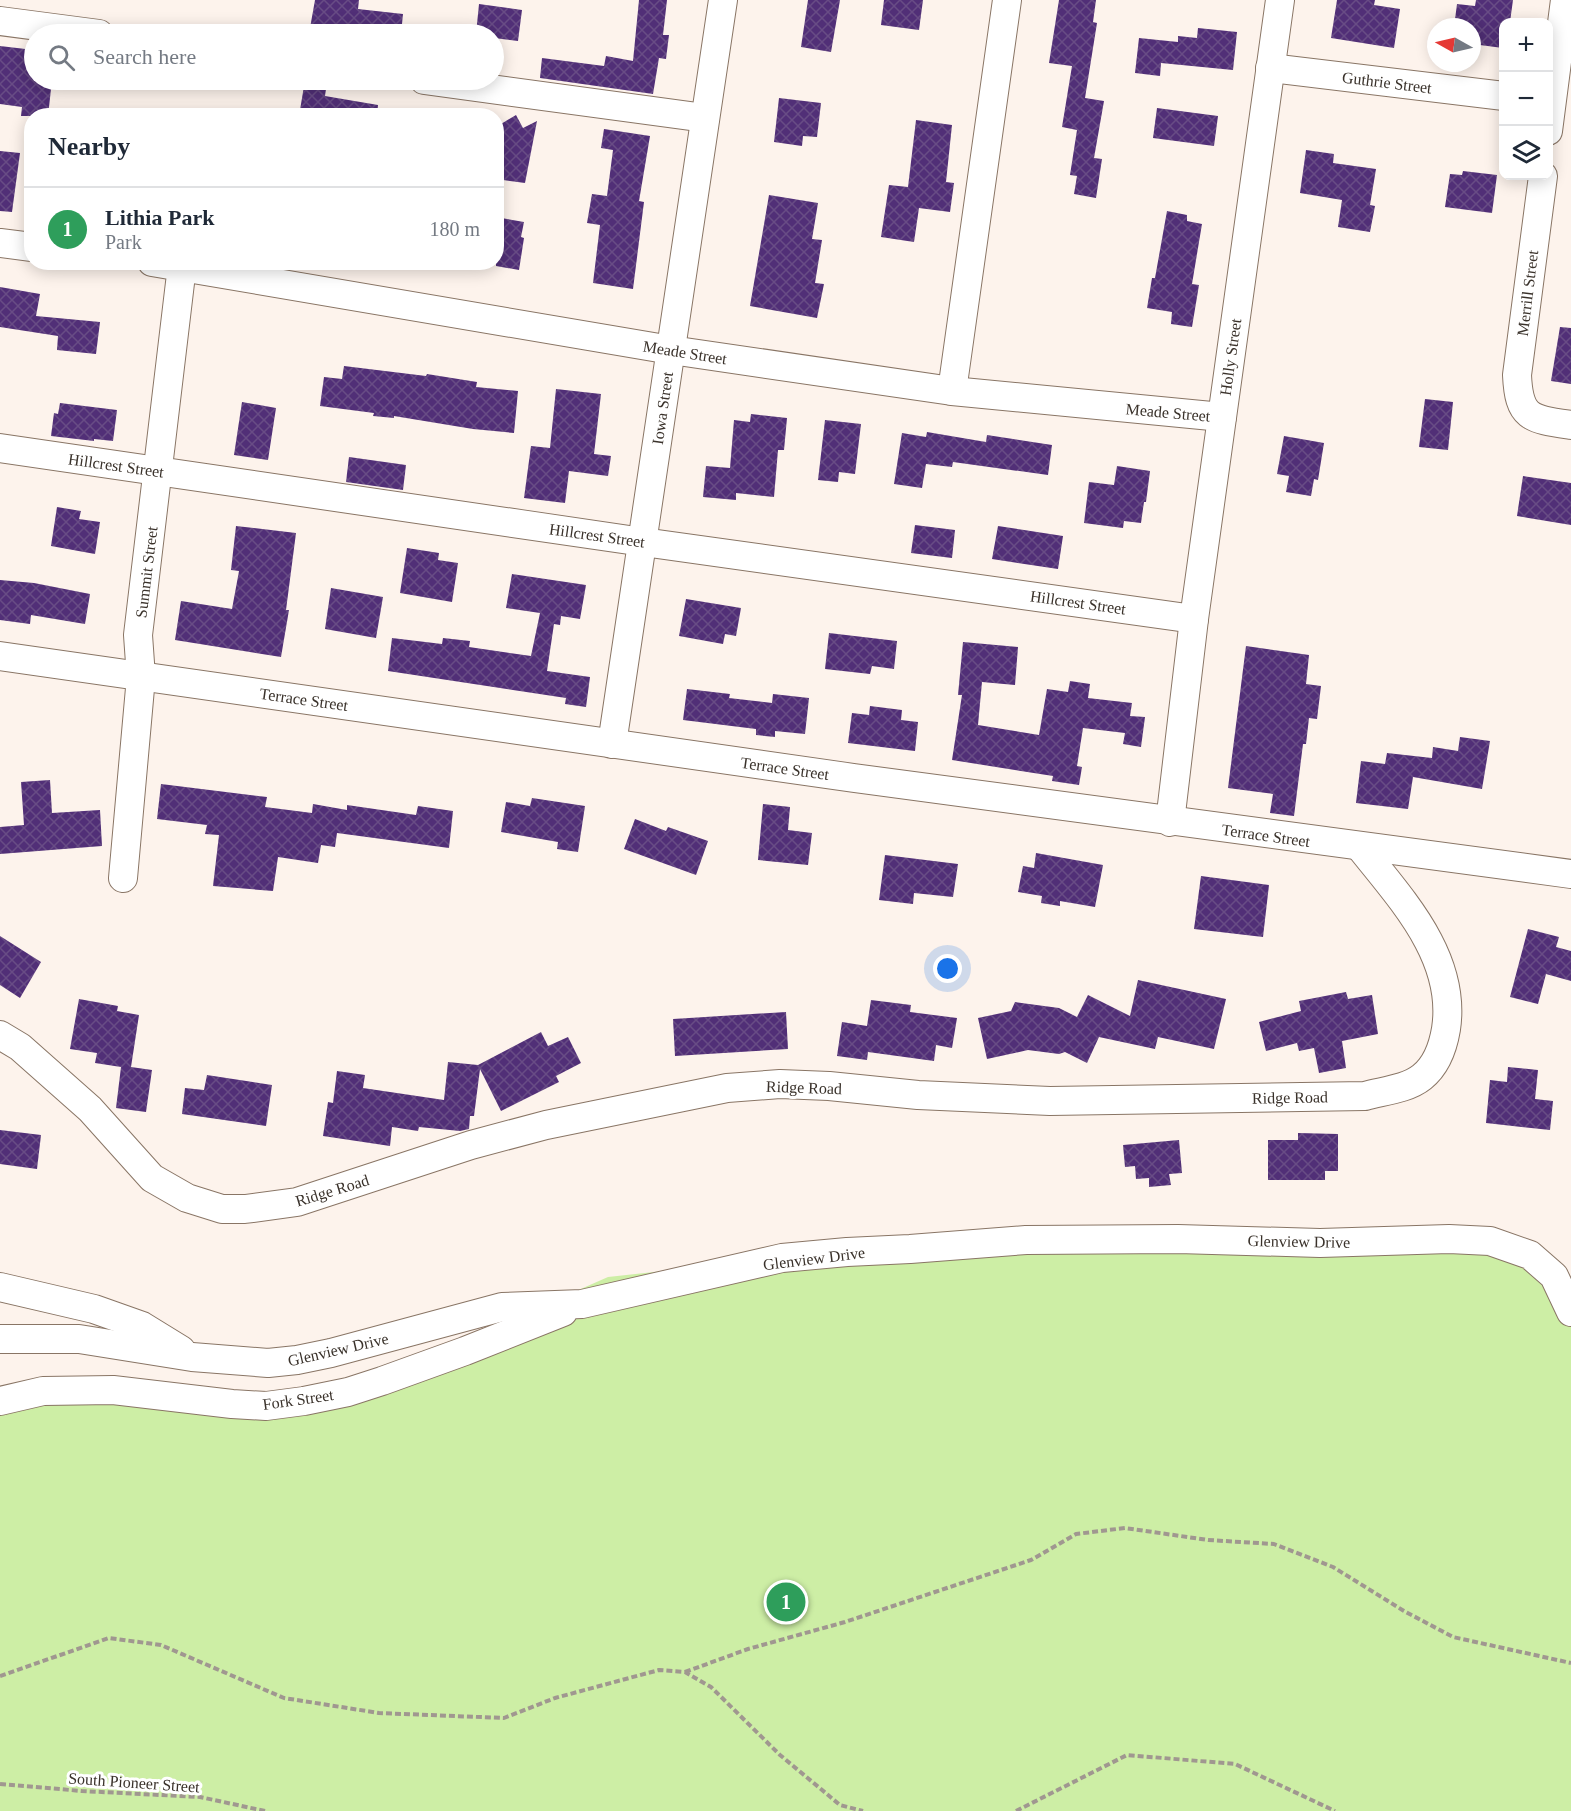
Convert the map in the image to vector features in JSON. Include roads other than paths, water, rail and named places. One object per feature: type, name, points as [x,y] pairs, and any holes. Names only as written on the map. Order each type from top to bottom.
[{"type":"street","name":"Iowa Street","points":[[612,744],[723,0]]},
{"type":"street","points":[[952,391],[1007,0]]},
{"type":"street","name":"Holly Street","points":[[1170,822],[1194,619],[1280,0]]},
{"type":"street","points":[[1550,126],[1557,103],[1565,0]]},
{"type":"street","points":[[0,21],[24,24]]},
{"type":"street","name":"Guthrie Street","points":[[1270,68],[1499,96]]},
{"type":"street","points":[[498,90],[705,118]]},
{"type":"street","name":"Merrill Street","points":[[1542,180],[1517,375],[1518,396],[1523,409],[1530,416],[1571,425]]},
{"type":"street","points":[[0,243],[24,246]]},
{"type":"street","name":"Summit Street","points":[[123,879],[141,677],[138,634],[182,270]]},
{"type":"street","name":"Meade Street","points":[[205,270],[671,350],[952,391],[1222,417]]},
{"type":"street","name":"Hillcrest Street","points":[[0,448],[643,542],[1194,619]]},
{"type":"street","name":"Terrace Street","points":[[0,656],[1170,822],[1571,874]]},
{"type":"street","name":"Ridge Road","points":[[0,1035],[20,1047],[90,1109],[152,1178],[187,1198],[222,1209],[245,1209],[297,1202],[471,1145],[535,1128],[727,1088],[780,1084],[829,1086],[918,1095],[1061,1101],[1365,1096],[1404,1086],[1421,1078],[1436,1062],[1444,1041],[1449,1011],[1438,960],[1413,914],[1360,847]]},
{"type":"street","name":"Glenview Drive","points":[[0,1339],[79,1339],[192,1357],[268,1363],[331,1353],[502,1307],[582,1304],[782,1258],[1026,1240],[1178,1239],[1320,1243],[1449,1239],[1490,1241],[1530,1255],[1554,1276],[1571,1312]]},
{"type":"street","points":[[0,1287],[94,1309],[142,1326],[192,1357]]},
{"type":"street","name":"Fork Street","points":[[0,1401],[43,1391],[113,1390],[266,1406],[304,1401],[348,1392],[382,1381],[465,1351],[582,1304]]},
{"type":"place","name":"Lithia Park","points":[[786,1602]]}]
